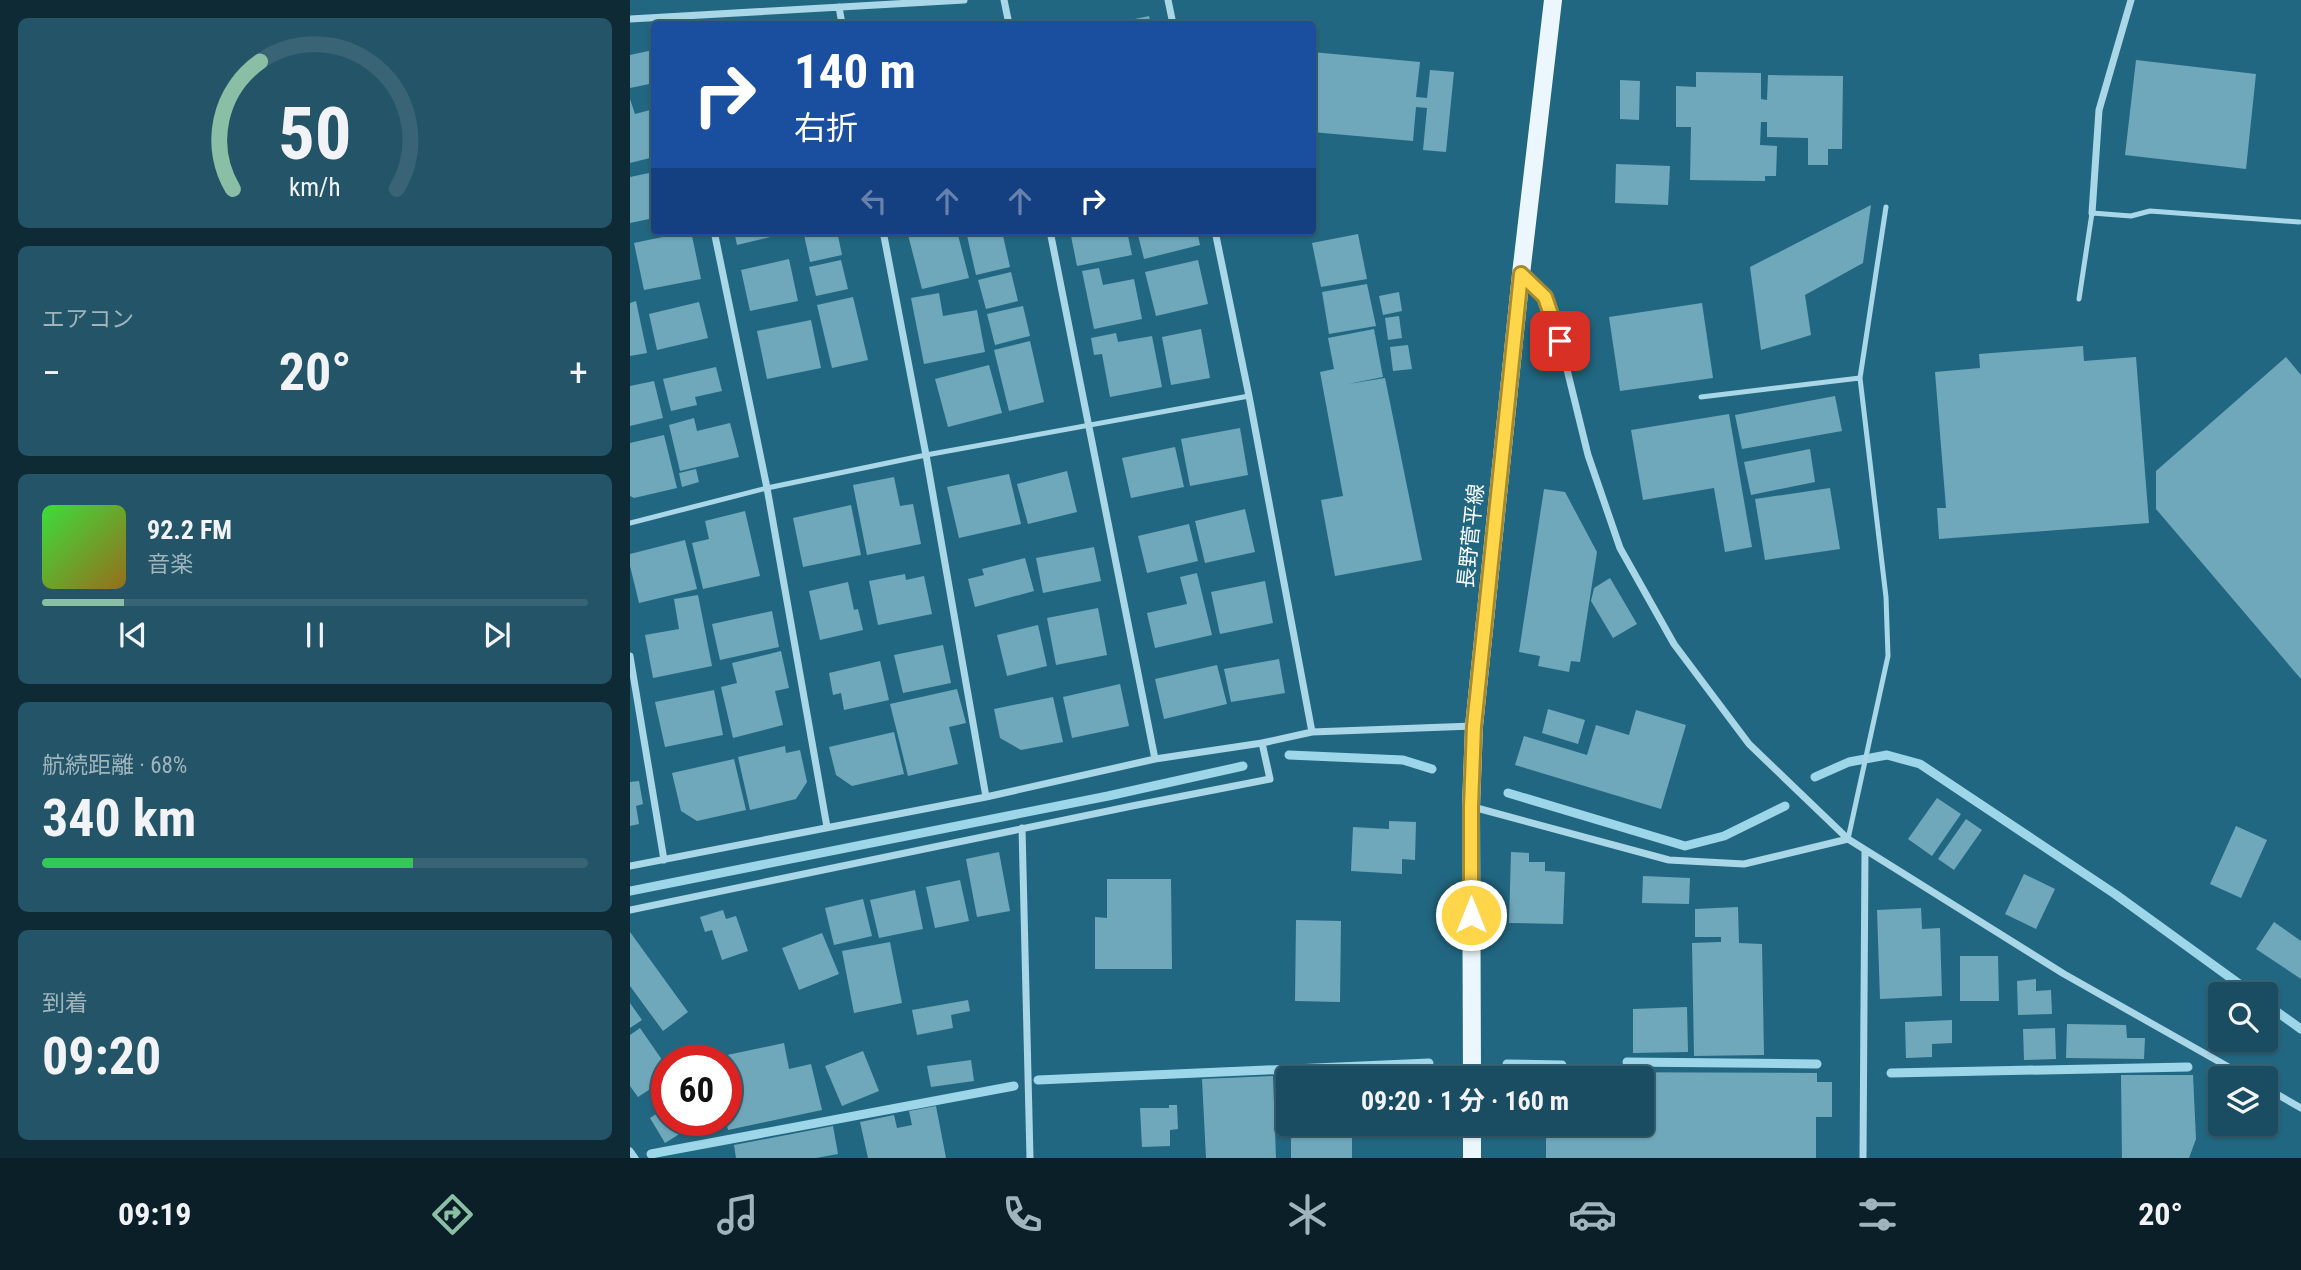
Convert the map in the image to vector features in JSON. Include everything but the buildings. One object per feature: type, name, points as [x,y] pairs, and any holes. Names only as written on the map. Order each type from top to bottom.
[{"type":"main road","name":"長野菅平線","points":[[1472,1066],[1471,807],[1474,726],[1521,274],[1553,0]]},
{"type":"main road","points":[[1472,1136],[1472,1158]]},
{"type":"street","points":[[630,19],[671,21],[964,0]]},
{"type":"street","points":[[1004,0],[1008,21]]},
{"type":"street","points":[[1168,0],[1172,21]]},
{"type":"street","points":[[2092,213],[2099,110],[2131,0]]},
{"type":"street","points":[[839,7],[841,21]]},
{"type":"street","points":[[715,235],[767,488],[827,827]]},
{"type":"street","points":[[884,235],[926,455],[986,797]]},
{"type":"street","points":[[1051,235],[1156,760]]},
{"type":"street","points":[[1216,235],[1312,732]]},
{"type":"street","points":[[1521,274],[1545,297],[1560,341],[1588,455],[1620,548],[1674,644],[1749,744],[1847,839],[2064,974],[2227,1066]]},
{"type":"street","points":[[630,656],[664,860]]},
{"type":"street","points":[[630,866],[986,797],[1156,760],[1312,732],[1474,726]]},
{"type":"street","points":[[630,910],[1270,779],[1262,743]]},
{"type":"street","points":[[1471,807],[1669,860],[1744,864],[1847,839]]},
{"type":"street","points":[[1022,828],[1030,1158]]},
{"type":"street","points":[[1863,1158],[1865,850]]},
{"type":"street","points":[[2278,1095],[2301,1108]]},
{"type":"street","points":[[630,1151],[635,1158]]},
{"type":"lane","points":[[1847,839],[1888,656],[1886,597],[1860,378],[1886,207]]},
{"type":"lane","points":[[2079,299],[2092,213],[2132,216],[2150,211],[2299,222]]},
{"type":"lane","points":[[1701,397],[1860,378]]},
{"type":"lane","points":[[630,523],[767,488],[926,455],[1249,396]]},
{"type":"waterway","points":[[1289,755],[1403,760],[1432,769]]},
{"type":"waterway","points":[[1815,777],[1849,762],[1887,755],[1920,764],[2115,894],[2236,982]]},
{"type":"waterway","points":[[630,891],[1108,796],[1243,766]]},
{"type":"waterway","points":[[1508,793],[1685,846],[1724,836],[1785,806]]},
{"type":"waterway","points":[[2278,1013],[2301,1029]]},
{"type":"waterway","points":[[1627,1062],[1817,1064]]},
{"type":"waterway","points":[[1038,1080],[1429,1063]]},
{"type":"waterway","points":[[1507,1064],[1562,1065]]},
{"type":"waterway","points":[[1891,1073],[2188,1067]]},
{"type":"waterway","points":[[651,1154],[1014,1086]]},
{"type":"route","points":[[1471,915],[1474,726],[1521,274],[1545,297],[1560,341]]}]
